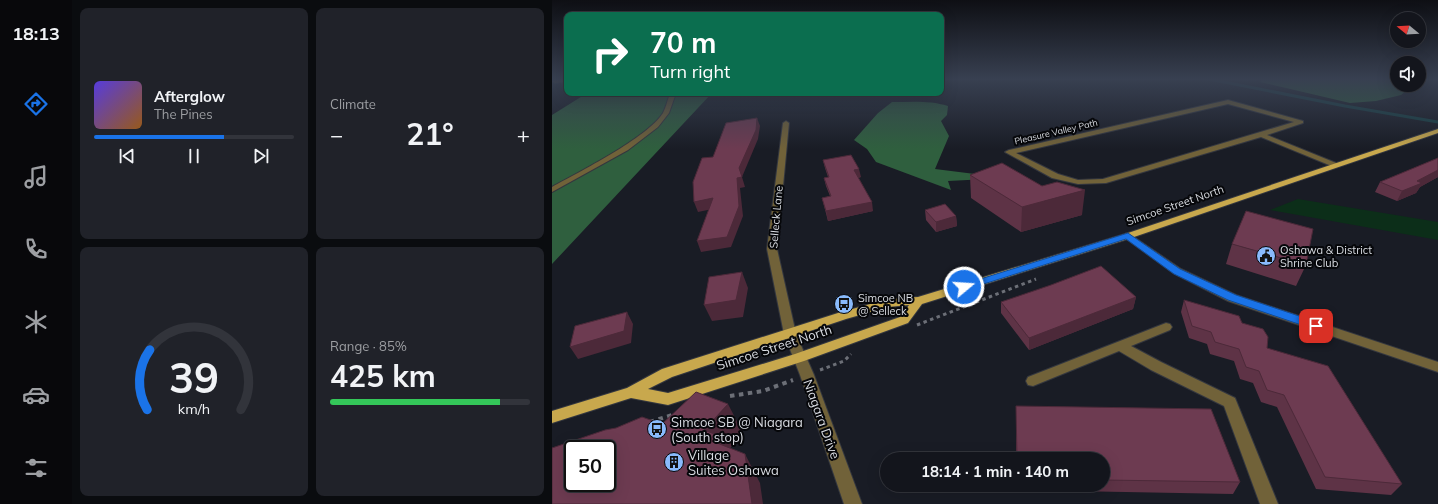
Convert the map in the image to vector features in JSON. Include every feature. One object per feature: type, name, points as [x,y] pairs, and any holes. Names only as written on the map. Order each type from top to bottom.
[{"type":"main road","name":"Simcoe Street North","points":[[552,417],[631,392],[667,373],[730,352],[790,334],[842,316],[888,304],[918,302],[1128,236],[1436,132]]},
{"type":"main road","name":"Simcoe Street North","points":[[631,392],[668,399],[799,358],[904,320],[918,302]]},
{"type":"street","points":[[552,190],[625,148],[656,126],[666,112],[669,103]]},
{"type":"street","name":"Pleasure Valley Path","points":[[1226,103],[1009,152],[1055,176],[1078,182],[1103,181],[1301,122],[1230,103]]},
{"type":"street","name":"Selleck Lane","points":[[786,123],[772,249],[790,334]]},
{"type":"street","points":[[1261,135],[1337,165]]},
{"type":"street","points":[[1128,236],[1177,271],[1232,298],[1438,367]]},
{"type":"street","points":[[1033,382],[1166,327]]},
{"type":"street","name":"Niagara Drive","points":[[790,334],[807,375],[853,504]]},
{"type":"street","points":[[1120,346],[1156,366],[1230,402],[1269,504]]},
{"type":"path","points":[[915,326],[1039,278]]},
{"type":"path","points":[[724,397],[763,391],[807,375],[844,361],[856,349]]},
{"type":"path","points":[[649,423],[679,412]]},
{"type":"green space","points":[[572,103],[703,103],[552,264],[552,115]]},
{"type":"green space","points":[[891,103],[931,103],[948,106],[947,115],[941,121],[949,136],[935,169],[1007,178],[948,181],[951,190],[876,162],[867,149],[854,140],[878,113]]},
{"type":"green space","points":[[1298,199],[1438,222],[1438,240],[1270,210]]},
{"type":"building","points":[[757,118],[756,130],[739,168],[742,177],[737,178],[739,206],[727,237],[697,241],[713,198],[694,202],[693,182],[702,158],[713,157],[726,123]]},
{"type":"building","points":[[851,155],[859,169],[854,170],[872,202],[826,211],[822,198],[831,196],[824,178],[829,177],[823,160]]},
{"type":"building","points":[[1438,158],[1438,170],[1417,181],[1422,183],[1402,191],[1380,182]]},
{"type":"building","points":[[1002,163],[1042,186],[1057,182],[1085,190],[1022,207],[970,175]]},
{"type":"building","points":[[945,204],[956,216],[936,222],[925,210]]},
{"type":"building","points":[[1246,211],[1313,229],[1306,265],[1232,244]]},
{"type":"building","points":[[1101,266],[1136,297],[1029,338],[1001,302],[1051,285]]},
{"type":"building","points":[[742,272],[736,300],[704,305],[709,277]]},
{"type":"building","points":[[1184,300],[1239,316],[1242,323],[1263,329],[1268,337],[1267,348],[1328,366],[1402,484],[1325,477],[1284,395],[1267,390],[1259,371],[1246,367],[1239,349],[1215,342],[1211,332],[1192,326]]},
{"type":"building","points":[[627,312],[624,331],[570,347],[575,326]]},
{"type":"building","name":"Village Suites Oshawa","points":[[696,392],[728,404],[704,430],[717,435],[712,441],[745,454],[752,504],[552,504],[552,448],[564,444],[564,492],[616,492],[616,440],[576,440],[605,430],[616,428],[642,417],[662,424]]},
{"type":"building","points":[[1016,406],[1211,409],[1240,482],[1110,480],[1110,452],[1017,452]]},
{"type":"waterway","points":[[1327,103],[1438,122]]},
{"type":"place","name":"Oshawa & District Shrine Club","points":[[1266,256]]},
{"type":"place","name":"Simcoe NB @ Selleck","points":[[844,304]]},
{"type":"place","name":"Simcoe SB @ Niagara (South stop)","points":[[657,429]]},
{"type":"place","name":"Village Suites Oshawa","points":[[674,462]]},
{"type":"route","points":[[964,287],[1128,236],[1177,271],[1232,298],[1316,326]]}]
